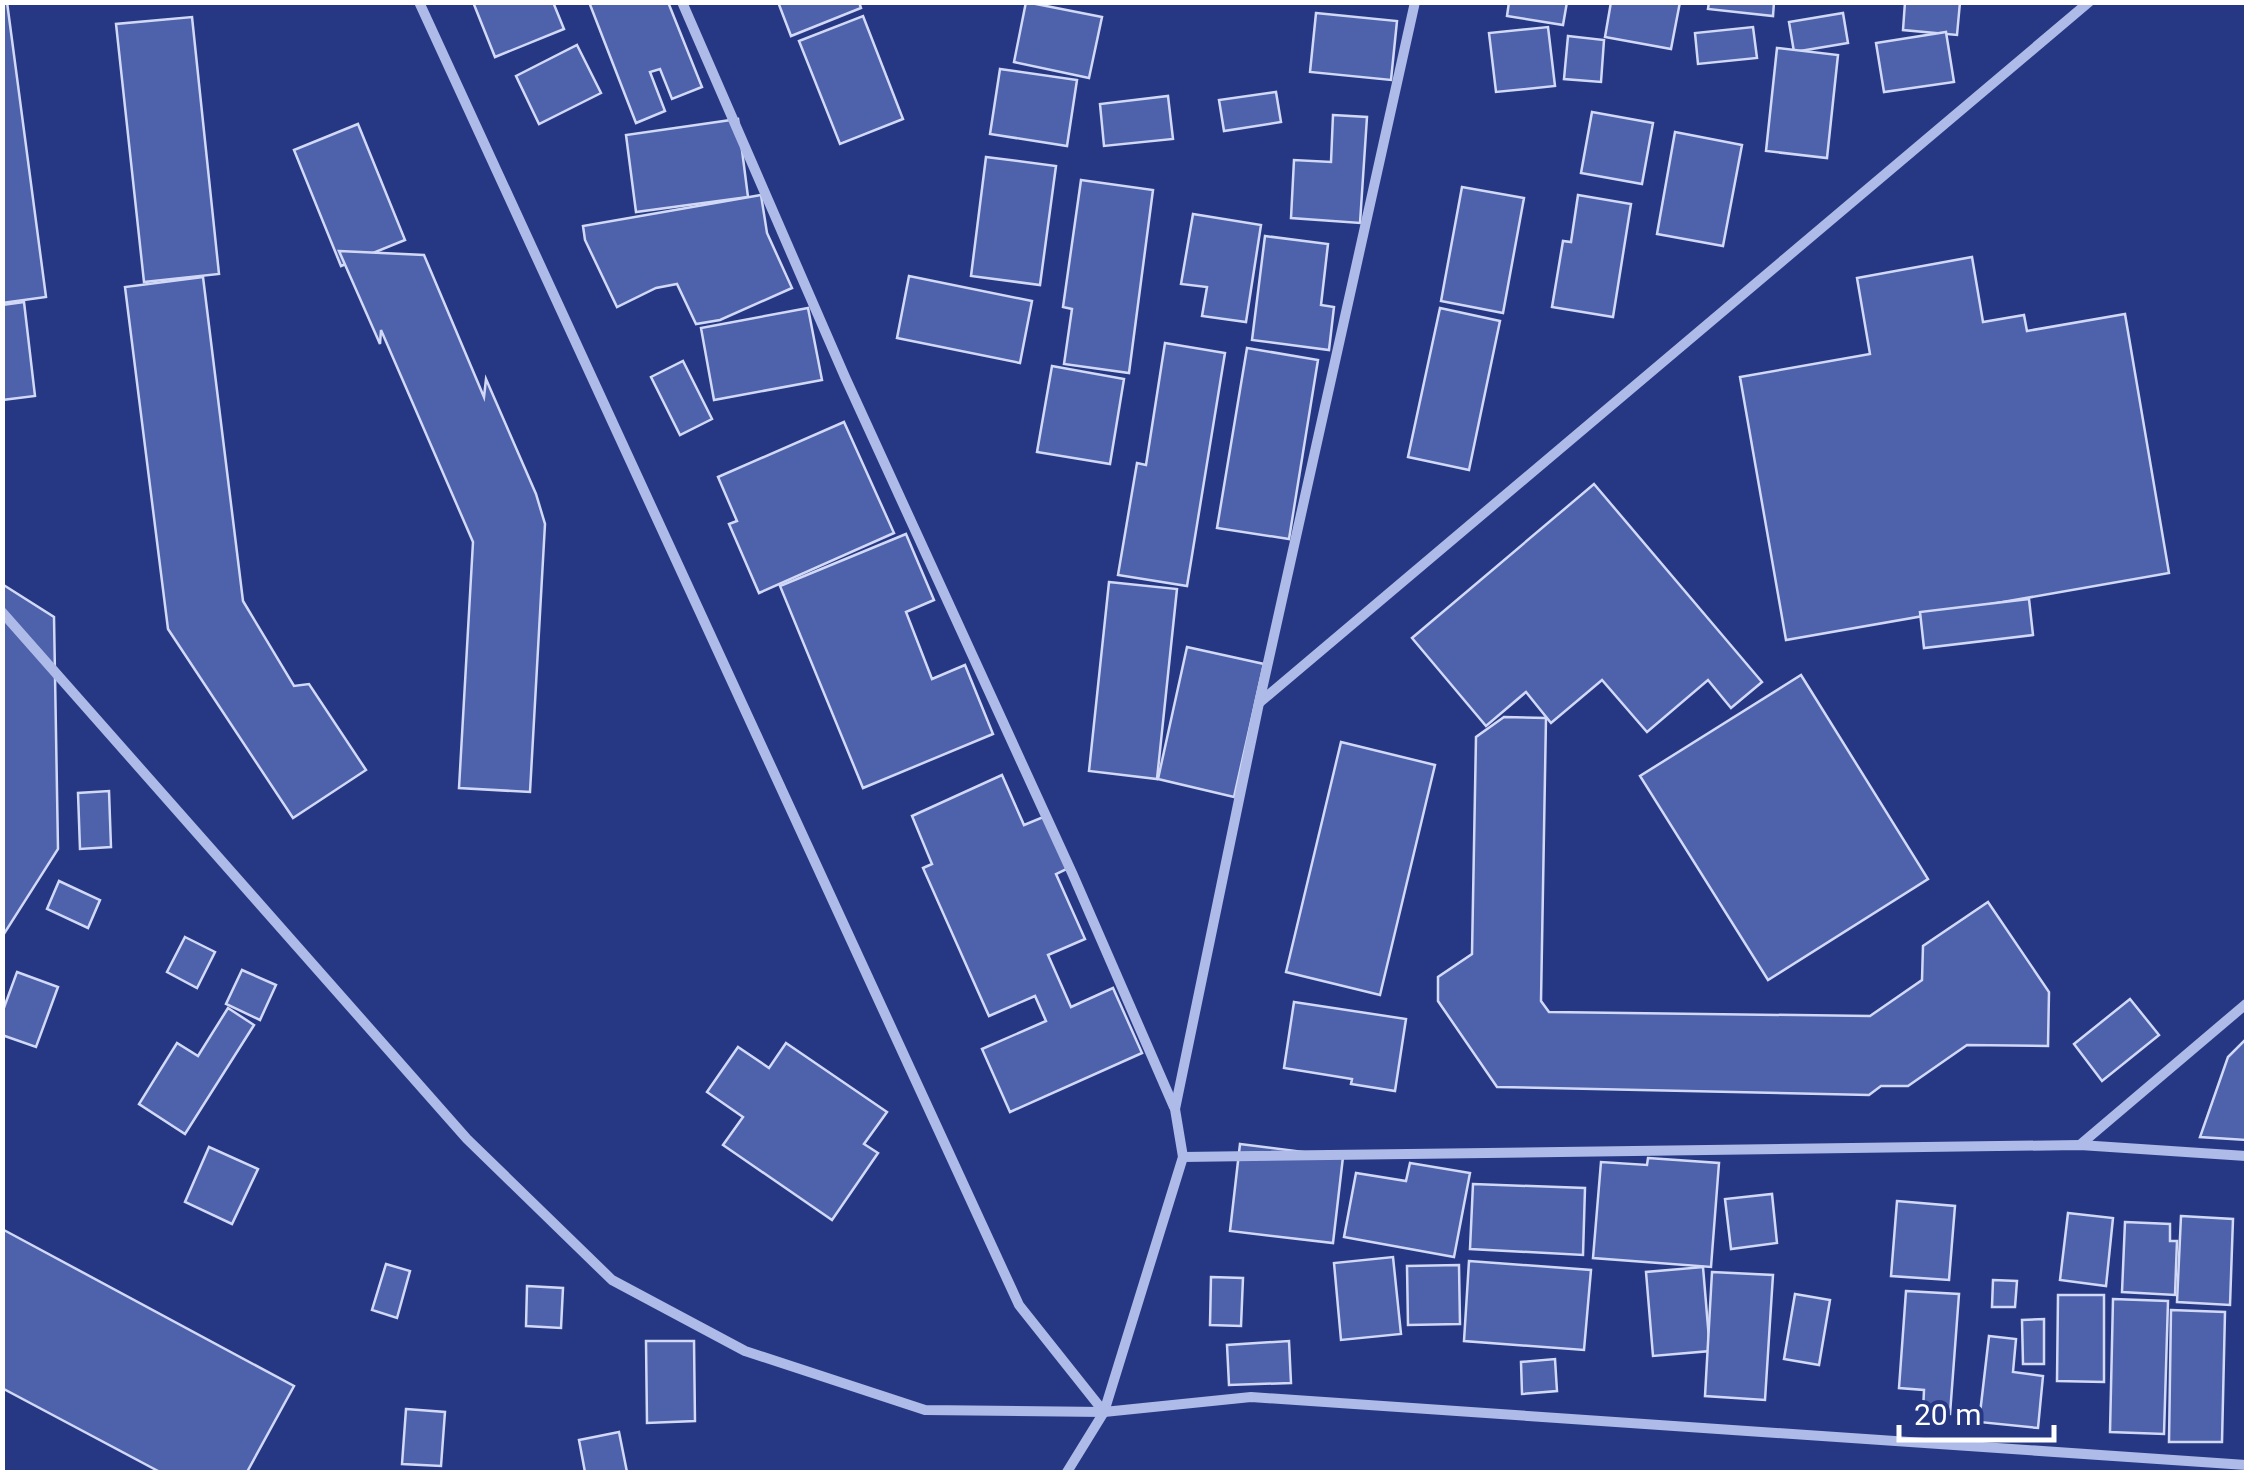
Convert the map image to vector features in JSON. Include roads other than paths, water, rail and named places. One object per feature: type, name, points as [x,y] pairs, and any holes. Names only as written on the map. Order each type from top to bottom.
[{"type":"street","points":[[419,2],[1019,1305],[1104,1412]]},
{"type":"street","points":[[682,2],[844,376],[1065,857],[1175,1109],[1183,1156],[1104,1412],[1067,1472]]},
{"type":"street","points":[[1175,1109],[1259,703],[1414,2]]},
{"type":"street","points":[[1259,703],[2089,2]]},
{"type":"street","points":[[2,612],[468,1139],[612,1280],[745,1350],[925,1410],[1104,1412],[1252,1397],[2246,1466]]},
{"type":"street","points":[[2080,1145],[2246,1004]]},
{"type":"street","points":[[1183,1156],[2080,1145],[2246,1156]]}]
